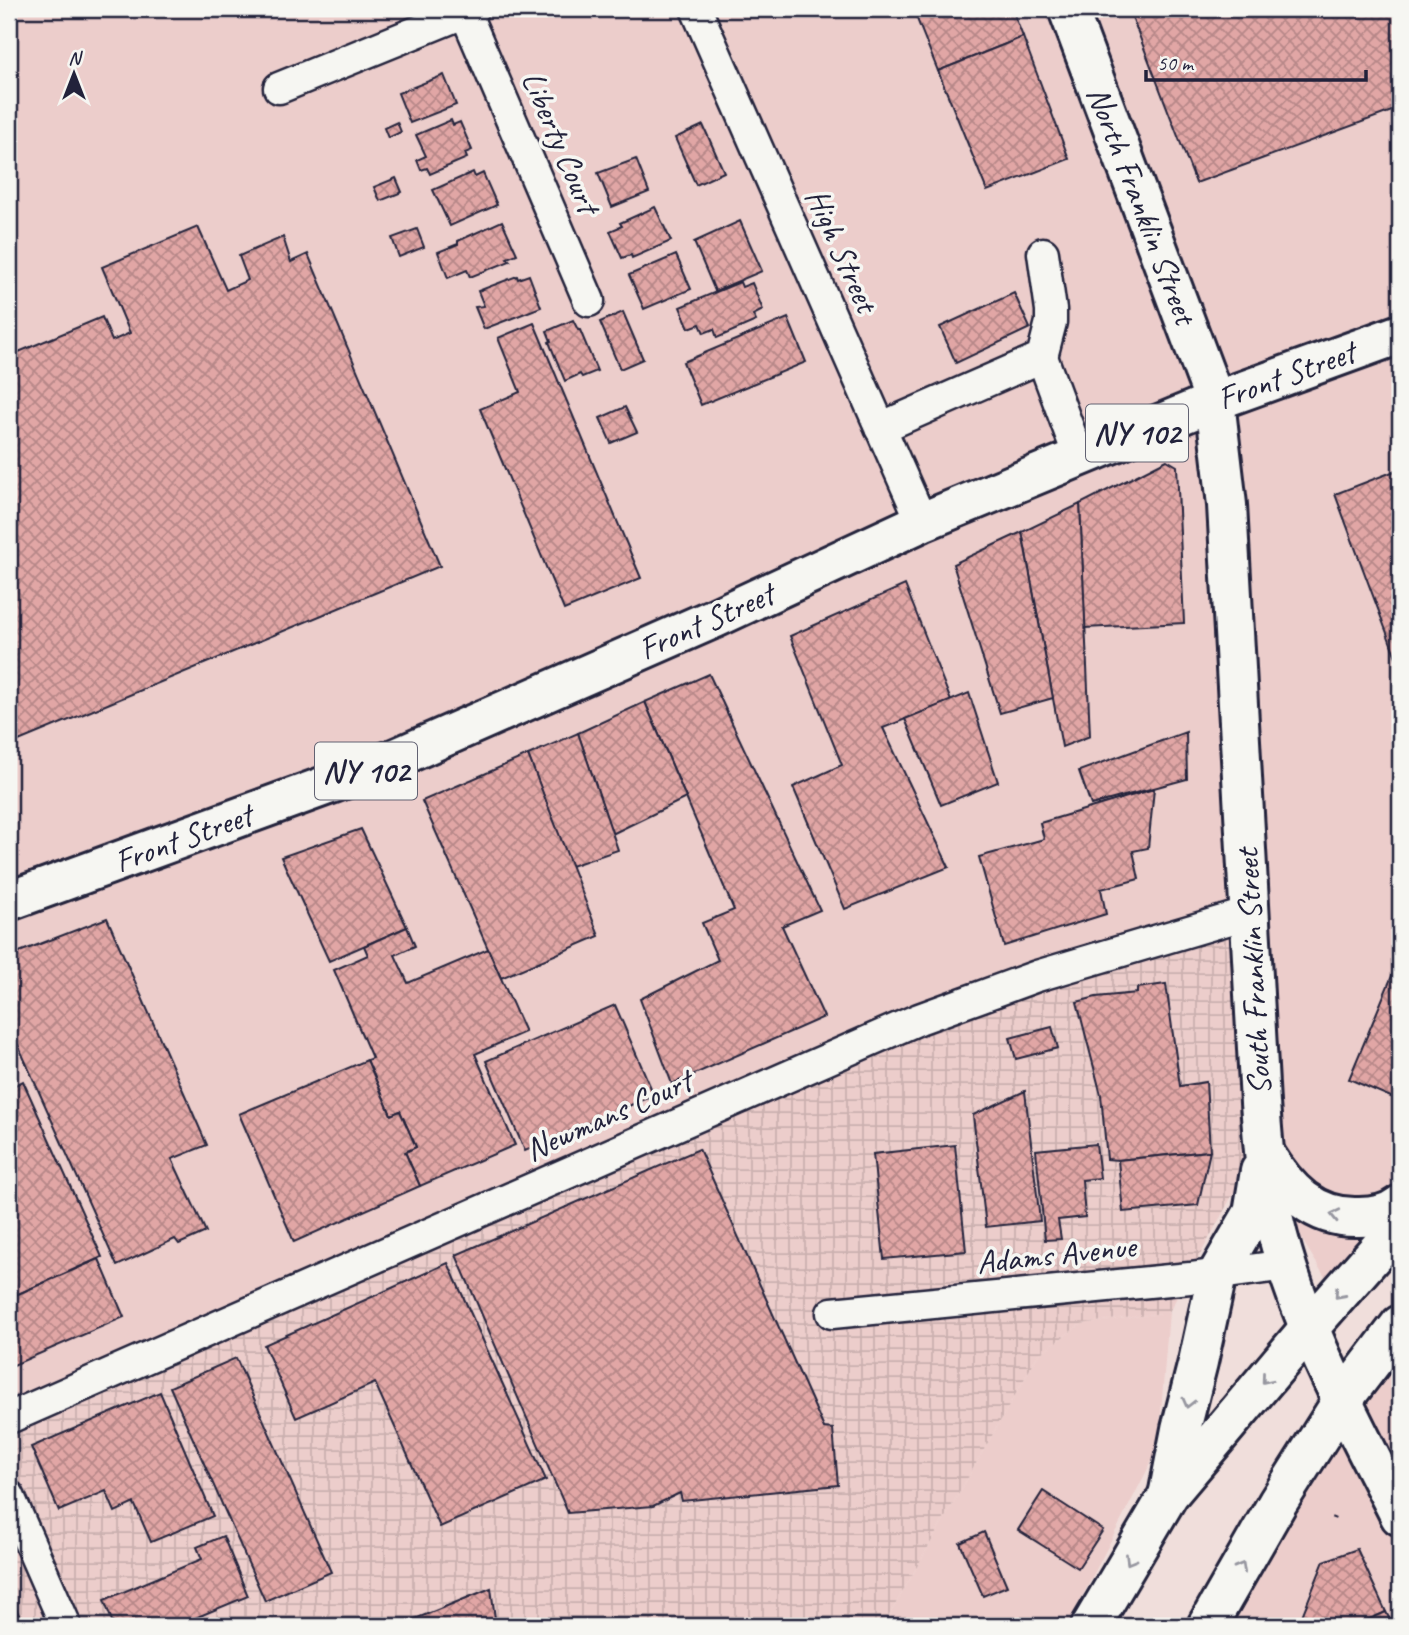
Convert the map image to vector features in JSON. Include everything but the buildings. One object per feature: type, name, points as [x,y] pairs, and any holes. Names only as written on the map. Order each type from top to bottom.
[{"type":"main road","name":"North Franklin Street","points":[[1068,9],[1215,401]]},
{"type":"main road","name":"Front Street","points":[[9,901],[369,770],[715,618],[922,522],[1215,401],[1400,334]]},
{"type":"main road","name":"South Franklin Street","points":[[1215,401],[1227,505],[1264,1152],[1274,1220],[1310,1327],[1342,1401],[1400,1516]]},
{"type":"main road","points":[[1264,1152],[1291,1189],[1314,1208],[1330,1215],[1348,1218],[1372,1217],[1400,1205]]},
{"type":"main road","points":[[1168,1494],[1217,1275],[1253,1213],[1264,1152]]},
{"type":"main road","points":[[1091,1626],[1168,1494],[1400,1225]]},
{"type":"main road","points":[[1208,1626],[1278,1502],[1342,1401],[1400,1325]]},
{"type":"street","name":"High Street","points":[[696,9],[922,522]]},
{"type":"street","points":[[279,88],[469,10]]},
{"type":"street","name":"Liberty Court","points":[[469,10],[589,301]]},
{"type":"street","points":[[1043,253],[1051,322],[1042,357],[1079,457]]},
{"type":"street","points":[[880,428],[1042,357]]},
{"type":"street","name":"Newmans Court","points":[[9,1419],[919,1019],[1037,976],[1250,913]]},
{"type":"street","name":"Adams Avenue","points":[[832,1312],[1217,1275],[1287,1265]]},
{"type":"street","points":[[9,1496],[66,1626]]},
{"type":"shaded area","points":[[9,9],[1400,9],[1400,1207],[1325,1277],[1301,1238],[1257,1150],[9,1423]]},
{"type":"shaded area","points":[[1244,920],[1257,1150],[1169,1312],[1081,1324],[1038,1355],[883,1626],[9,1626],[9,1423],[934,1023]]},
{"type":"shaded area","points":[[1169,1312],[1158,1449],[1067,1626],[883,1626],[1038,1355],[1081,1324]]},
{"type":"shaded area","points":[[1400,1341],[1400,1626],[1217,1626]]}]
